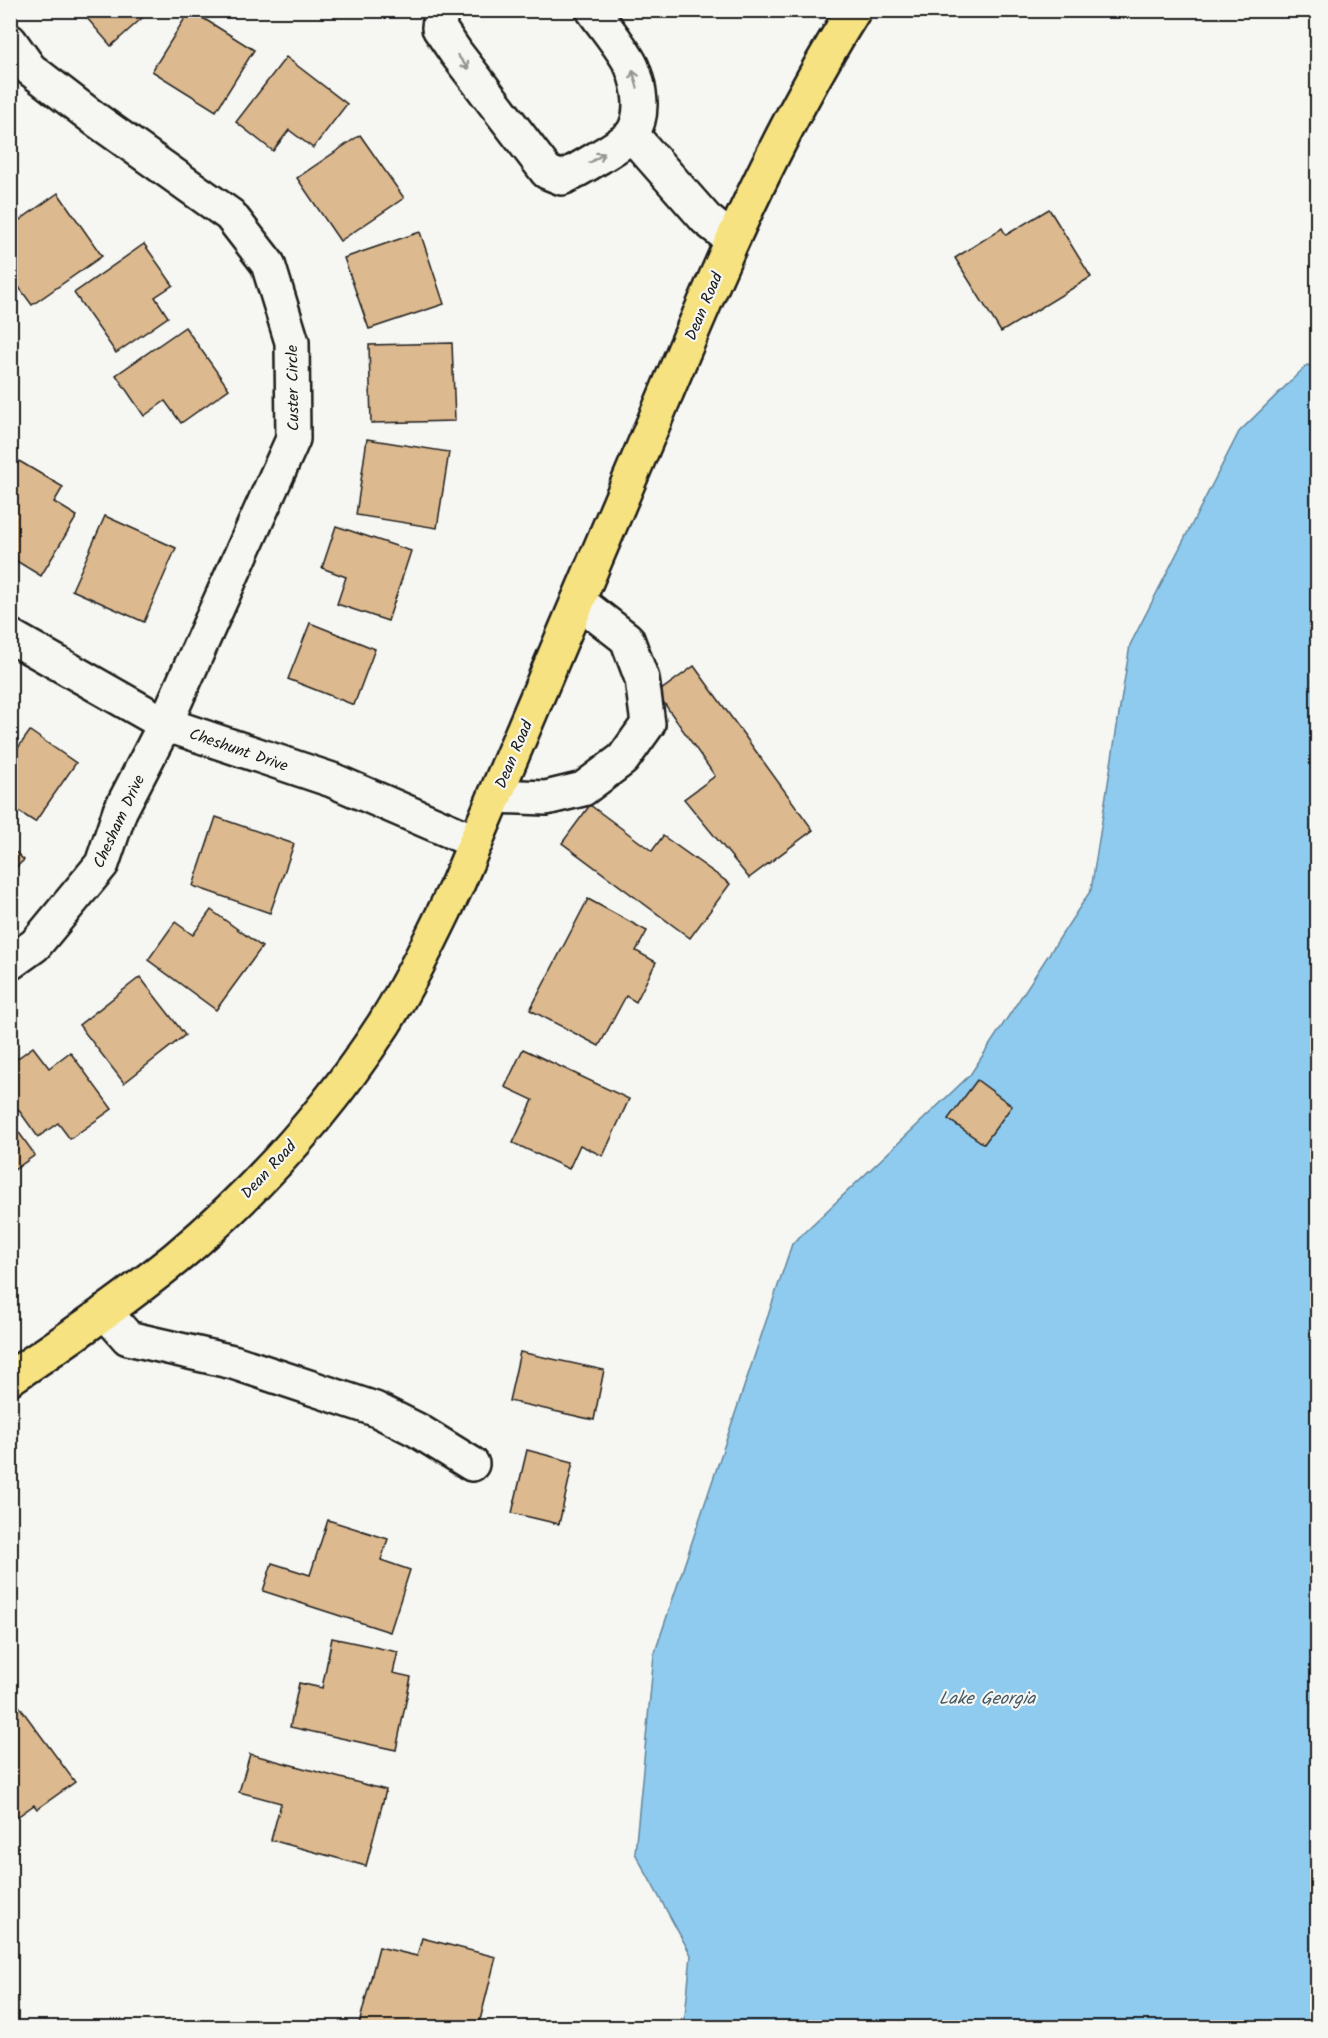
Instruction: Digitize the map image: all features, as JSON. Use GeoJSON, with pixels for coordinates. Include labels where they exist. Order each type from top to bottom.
{"type":"FeatureCollection","features":[{"type":"Feature","properties":{"kind":"main road","name":"Dean Road"},"geometry":{"type":"LineString","coordinates":[[10,1378],[105,1312],[177,1257],[240,1200],[283,1156],[345,1080],[385,1023],[442,917],[476,842],[732,240],[786,128],[854,10]]}},
{"type":"Feature","properties":{"kind":"street"},"geometry":{"type":"LineString","coordinates":[[441,10],[439,28],[456,53],[547,172],[562,178],[632,135],[640,114],[639,92],[631,66],[593,10]]}},
{"type":"Feature","properties":{"kind":"street","name":"Custer Circle"},"geometry":{"type":"LineString","coordinates":[[10,41],[30,69],[95,119],[230,215],[268,264],[292,342],[293,439],[165,724]]}},
{"type":"Feature","properties":{"kind":"street"},"geometry":{"type":"LineString","coordinates":[[632,135],[706,219],[732,240]]}},
{"type":"Feature","properties":{"kind":"street"},"geometry":{"type":"LineString","coordinates":[[495,796],[546,798],[583,789],[623,759],[648,724],[642,680],[627,639],[578,601]]}},
{"type":"Feature","properties":{"kind":"street","name":"Cheshunt Drive"},"geometry":{"type":"LineString","coordinates":[[10,636],[165,724],[332,780],[476,842]]}},
{"type":"Feature","properties":{"kind":"street","name":"Chesham Drive"},"geometry":{"type":"LineString","coordinates":[[10,963],[35,945],[102,864],[120,811],[165,724]]}},
{"type":"Feature","properties":{"kind":"street"},"geometry":{"type":"LineString","coordinates":[[105,1312],[128,1338],[233,1362],[375,1409],[417,1430],[472,1464]]}},
{"type":"Feature","properties":{"kind":"water","name":"Lake Georgia"},"geometry":{"type":"Polygon","coordinates":[[[1307,365],[1317,368],[1317,2027],[684,2027],[691,1955],[635,1853],[654,1655],[792,1244],[970,1075],[1091,890],[1130,645],[1239,432],[1307,365]]]}},
{"type":"Feature","properties":{"kind":"building"},"geometry":{"type":"Polygon","coordinates":[[[80,10],[151,10],[111,46],[80,10]]]}},
{"type":"Feature","properties":{"kind":"building"},"geometry":{"type":"Polygon","coordinates":[[[190,10],[254,50],[216,111],[152,71],[190,10]]]}},
{"type":"Feature","properties":{"kind":"building"},"geometry":{"type":"Polygon","coordinates":[[[286,57],[347,104],[313,148],[289,130],[273,151],[236,122],[286,57]]]}},
{"type":"Feature","properties":{"kind":"building"},"geometry":{"type":"Polygon","coordinates":[[[360,135],[404,198],[340,241],[297,178],[360,135]]]}},
{"type":"Feature","properties":{"kind":"building"},"geometry":{"type":"Polygon","coordinates":[[[58,193],[102,256],[32,305],[10,275],[10,227],[58,193]]]}},
{"type":"Feature","properties":{"kind":"building"},"geometry":{"type":"Polygon","coordinates":[[[1049,209],[1091,277],[1001,332],[955,258],[1002,228],[1006,235],[1049,209]]]}},
{"type":"Feature","properties":{"kind":"building"},"geometry":{"type":"Polygon","coordinates":[[[420,232],[444,304],[369,329],[344,258],[420,232]]]}},
{"type":"Feature","properties":{"kind":"building"},"geometry":{"type":"Polygon","coordinates":[[[144,244],[173,285],[155,297],[168,317],[116,353],[74,293],[144,244]]]}},
{"type":"Feature","properties":{"kind":"building"},"geometry":{"type":"Polygon","coordinates":[[[185,327],[229,389],[181,423],[165,401],[144,416],[116,375],[185,327]]]}},
{"type":"Feature","properties":{"kind":"building"},"geometry":{"type":"Polygon","coordinates":[[[452,343],[455,421],[371,423],[369,345],[452,343]]]}},
{"type":"Feature","properties":{"kind":"building"},"geometry":{"type":"Polygon","coordinates":[[[367,439],[449,452],[437,528],[356,515],[367,439]]]}},
{"type":"Feature","properties":{"kind":"building"},"geometry":{"type":"Polygon","coordinates":[[[19,461],[63,487],[54,502],[77,516],[41,576],[10,557],[10,474],[19,461]]]}},
{"type":"Feature","properties":{"kind":"building"},"geometry":{"type":"Polygon","coordinates":[[[105,516],[176,548],[144,622],[72,590],[105,516]]]}},
{"type":"Feature","properties":{"kind":"building"},"geometry":{"type":"Polygon","coordinates":[[[336,526],[411,551],[388,621],[337,604],[346,577],[322,568],[336,526]]]}},
{"type":"Feature","properties":{"kind":"building"},"geometry":{"type":"Polygon","coordinates":[[[310,623],[375,649],[354,705],[288,679],[310,623]]]}},
{"type":"Feature","properties":{"kind":"building"},"geometry":{"type":"Polygon","coordinates":[[[694,666],[813,830],[749,878],[684,799],[715,776],[657,693],[694,666]]]}},
{"type":"Feature","properties":{"kind":"building"},"geometry":{"type":"Polygon","coordinates":[[[30,731],[76,763],[35,822],[10,806],[10,759],[30,731]]]}},
{"type":"Feature","properties":{"kind":"building"},"geometry":{"type":"Polygon","coordinates":[[[590,805],[652,851],[663,836],[730,884],[690,938],[562,843],[590,805]]]}},
{"type":"Feature","properties":{"kind":"building"},"geometry":{"type":"Polygon","coordinates":[[[216,817],[294,844],[270,913],[193,886],[216,817]]]}},
{"type":"Feature","properties":{"kind":"building"},"geometry":{"type":"Polygon","coordinates":[[[10,847],[24,860],[10,873],[10,847]]]}},
{"type":"Feature","properties":{"kind":"building"},"geometry":{"type":"Polygon","coordinates":[[[588,899],[647,931],[636,951],[656,962],[636,1002],[626,996],[599,1046],[530,1010],[588,899]]]}},
{"type":"Feature","properties":{"kind":"building"},"geometry":{"type":"Polygon","coordinates":[[[211,910],[262,947],[216,1010],[148,960],[175,922],[193,935],[211,910]]]}},
{"type":"Feature","properties":{"kind":"building"},"geometry":{"type":"Polygon","coordinates":[[[140,977],[185,1035],[124,1083],[79,1025],[140,977]]]}},
{"type":"Feature","properties":{"kind":"building"},"geometry":{"type":"Polygon","coordinates":[[[33,1047],[49,1068],[70,1052],[112,1109],[70,1139],[58,1123],[38,1137],[10,1098],[10,1064],[33,1047]]]}},
{"type":"Feature","properties":{"kind":"building"},"geometry":{"type":"Polygon","coordinates":[[[523,1049],[629,1099],[603,1156],[580,1145],[569,1169],[513,1143],[533,1100],[505,1087],[523,1049]]]}},
{"type":"Feature","properties":{"kind":"building"},"geometry":{"type":"Polygon","coordinates":[[[977,1080],[1012,1106],[984,1144],[948,1119],[977,1080]]]}},
{"type":"Feature","properties":{"kind":"building"},"geometry":{"type":"Polygon","coordinates":[[[10,1120],[35,1155],[10,1173],[10,1120]]]}},
{"type":"Feature","properties":{"kind":"building"},"geometry":{"type":"Polygon","coordinates":[[[520,1352],[604,1370],[594,1420],[509,1401],[520,1352]]]}},
{"type":"Feature","properties":{"kind":"building"},"geometry":{"type":"Polygon","coordinates":[[[527,1450],[573,1462],[559,1524],[512,1513],[527,1450]]]}},
{"type":"Feature","properties":{"kind":"building"},"geometry":{"type":"Polygon","coordinates":[[[328,1520],[388,1539],[381,1560],[410,1570],[390,1632],[263,1591],[272,1563],[310,1575],[328,1520]]]}},
{"type":"Feature","properties":{"kind":"building"},"geometry":{"type":"Polygon","coordinates":[[[332,1638],[398,1652],[393,1673],[411,1677],[396,1750],[290,1727],[299,1683],[322,1688],[332,1638]]]}},
{"type":"Feature","properties":{"kind":"building"},"geometry":{"type":"Polygon","coordinates":[[[16,1702],[75,1782],[37,1809],[34,1805],[10,1822],[10,1706],[16,1702]]]}},
{"type":"Feature","properties":{"kind":"building"},"geometry":{"type":"Polygon","coordinates":[[[250,1754],[386,1790],[366,1866],[271,1840],[281,1803],[239,1792],[250,1754]]]}},
{"type":"Feature","properties":{"kind":"building"},"geometry":{"type":"Polygon","coordinates":[[[422,1938],[496,1957],[478,2028],[358,2028],[379,1947],[417,1956],[422,1938]]]}}]}
